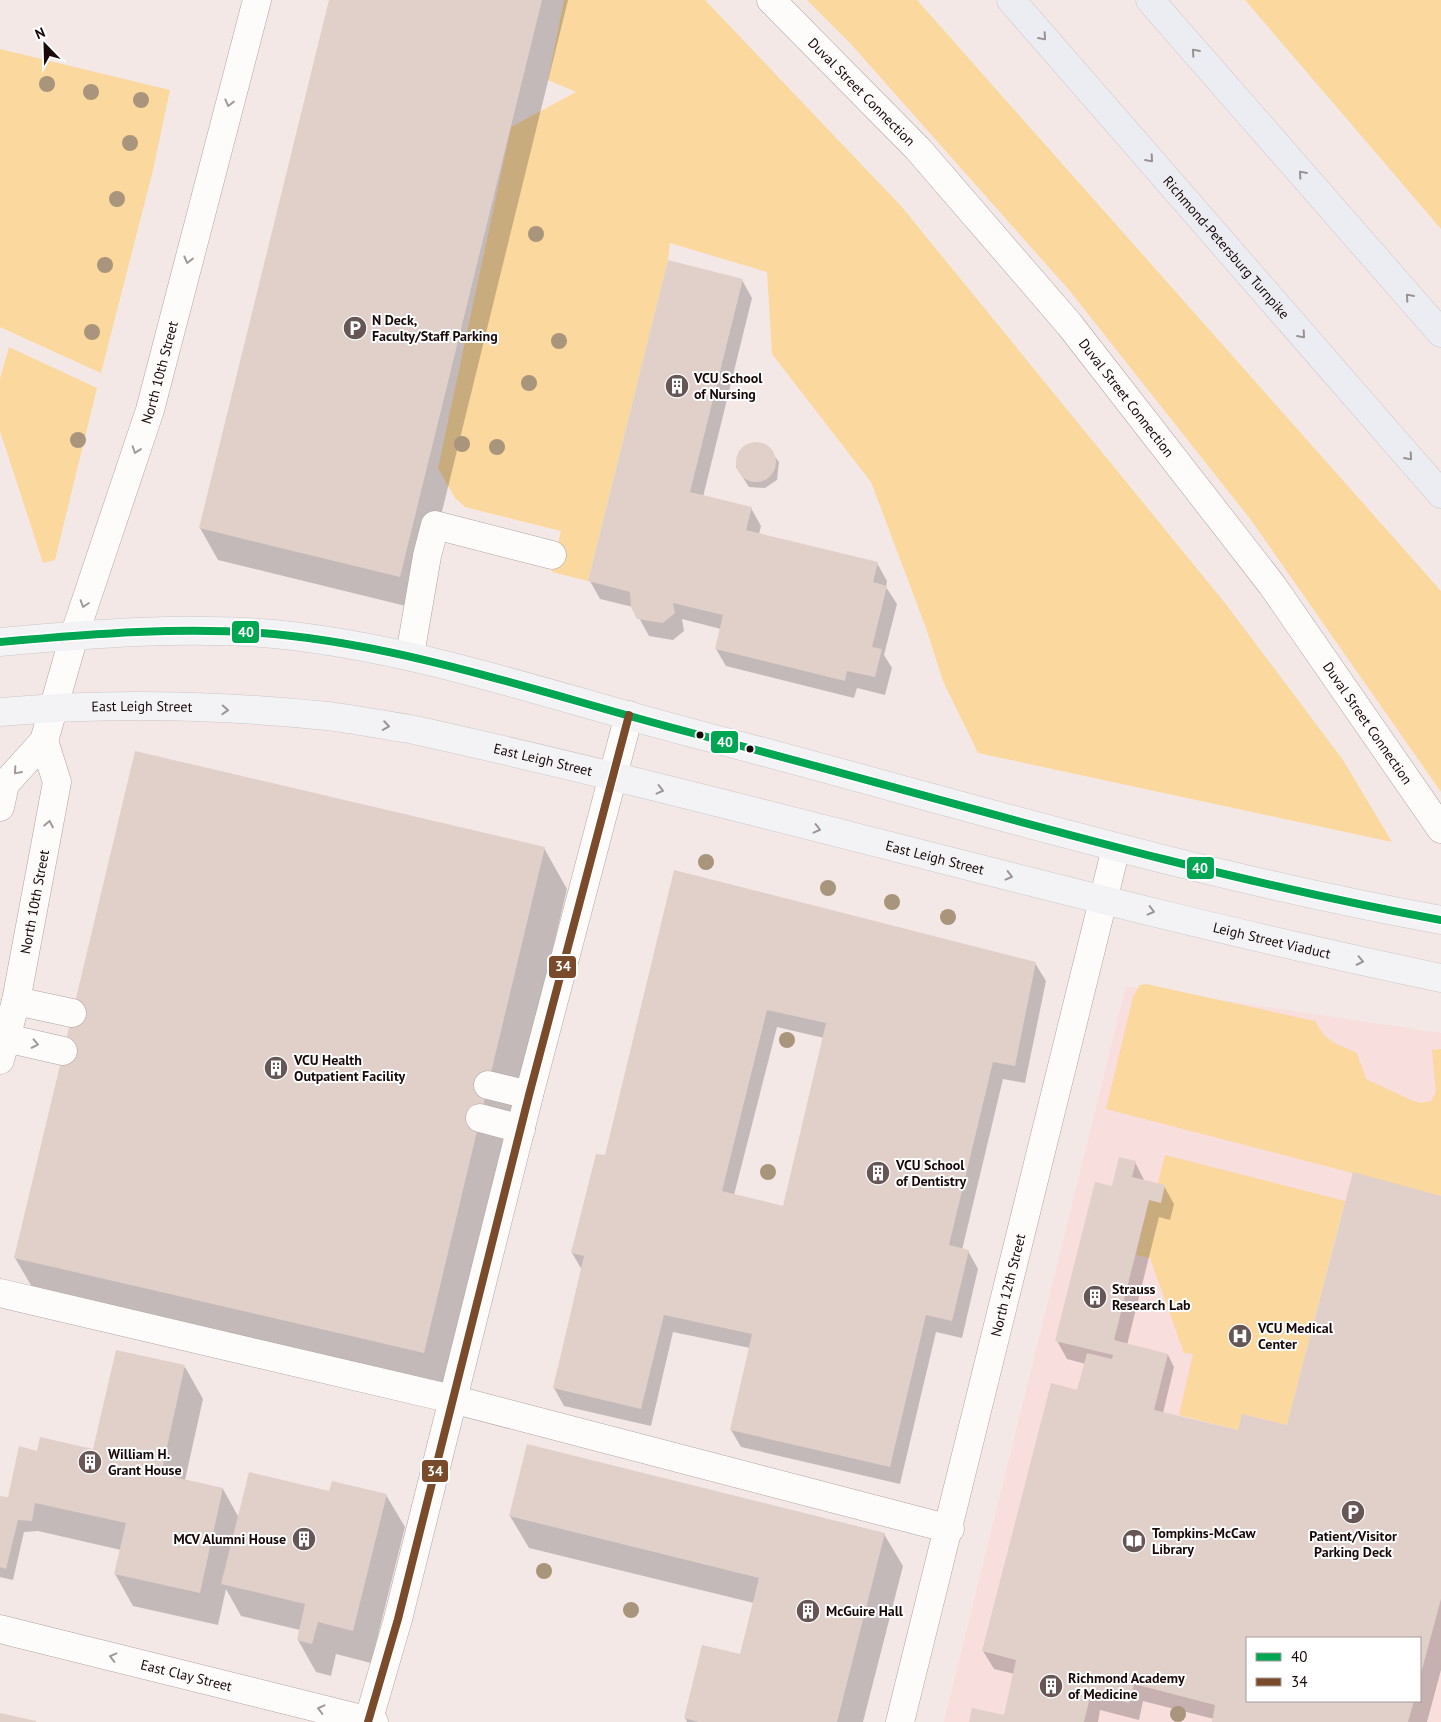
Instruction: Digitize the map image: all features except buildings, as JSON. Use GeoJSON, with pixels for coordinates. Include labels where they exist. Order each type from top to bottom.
{"type":"FeatureCollection","features":[{"type":"Feature","properties":{"kind":"highway","name":"Richmond-Petersburg Turnpike"},"geometry":{"type":"LineString","coordinates":[[1011,0],[1441,494]]}},
{"type":"Feature","properties":{"kind":"highway"},"geometry":{"type":"LineString","coordinates":[[1150,0],[1441,334]]}},
{"type":"Feature","properties":{"kind":"main road"},"geometry":{"type":"LineString","coordinates":[[0,642],[141,632],[229,632],[320,640],[410,656],[484,673],[629,715],[1116,848],[1338,901],[1441,920]]}},
{"type":"Feature","properties":{"kind":"main road","name":"East Leigh Street"},"geometry":{"type":"LineString","coordinates":[[0,712],[54,708],[188,708],[328,716],[428,733],[1103,900]]}},
{"type":"Feature","properties":{"kind":"main road","name":"Leigh Street Viaduct"},"geometry":{"type":"LineString","coordinates":[[1103,900],[1346,958],[1441,978]]}},
{"type":"Feature","properties":{"kind":"street","name":"North 10th Street"},"geometry":{"type":"LineString","coordinates":[[0,807],[6,784],[44,742],[74,636],[150,410],[257,0]]}},
{"type":"Feature","properties":{"kind":"street","name":"Duval Street Connection"},"geometry":{"type":"LineString","coordinates":[[771,0],[918,149],[1069,324],[1272,585],[1441,829]]}},
{"type":"Feature","properties":{"kind":"street"},"geometry":{"type":"LineString","coordinates":[[410,656],[427,556],[435,525],[552,555]]}},
{"type":"Feature","properties":{"kind":"street"},"geometry":{"type":"LineString","coordinates":[[370,1722],[405,1592],[529,1095],[629,715]]}},
{"type":"Feature","properties":{"kind":"street","name":"North 10th Street"},"geometry":{"type":"LineString","coordinates":[[2,1044],[16,1001],[57,782],[44,742]]}},
{"type":"Feature","properties":{"kind":"street","name":"North 12th Street"},"geometry":{"type":"LineString","coordinates":[[900,1722],[950,1529],[1116,848]]}},
{"type":"Feature","properties":{"kind":"street"},"geometry":{"type":"LineString","coordinates":[[16,1001],[72,1013]]}},
{"type":"Feature","properties":{"kind":"street"},"geometry":{"type":"LineString","coordinates":[[2,1044],[63,1050]]}},
{"type":"Feature","properties":{"kind":"street"},"geometry":{"type":"LineString","coordinates":[[488,1085],[529,1095]]}},
{"type":"Feature","properties":{"kind":"street"},"geometry":{"type":"LineString","coordinates":[[480,1118],[521,1129]]}},
{"type":"Feature","properties":{"kind":"street"},"geometry":{"type":"LineString","coordinates":[[0,1293],[452,1399],[950,1529]]}},
{"type":"Feature","properties":{"kind":"street","name":"East Clay Street"},"geometry":{"type":"LineString","coordinates":[[0,1629],[370,1722]]}},
{"type":"Feature","properties":{"kind":"shaded area"},"geometry":{"type":"Polygon","coordinates":[[[564,0],[705,0],[901,206],[1225,603],[1343,760],[1392,842],[978,753],[943,681],[926,628],[871,482],[772,354],[767,272],[670,243],[668,260],[588,581],[552,572],[561,531],[465,507],[455,498],[438,468],[511,127],[576,92],[548,80],[564,0]]]}},
{"type":"Feature","properties":{"kind":"shaded area"},"geometry":{"type":"Polygon","coordinates":[[[807,0],[917,0],[1441,591],[1441,792],[1251,520],[1069,290],[850,43],[807,0]]]}},
{"type":"Feature","properties":{"kind":"shaded area"},"geometry":{"type":"Polygon","coordinates":[[[1245,0],[1441,0],[1441,229],[1245,0]]]}},
{"type":"Feature","properties":{"kind":"shaded area"},"geometry":{"type":"Polygon","coordinates":[[[0,49],[170,90],[153,170],[101,373],[0,327],[0,49]]]}},
{"type":"Feature","properties":{"kind":"shaded area"},"geometry":{"type":"Polygon","coordinates":[[[9,347],[97,388],[55,560],[43,563],[0,431],[0,379],[9,347]]]}},
{"type":"Feature","properties":{"kind":"shaded area"},"geometry":{"type":"Polygon","coordinates":[[[1146,984],[1315,1021],[1323,1034],[1328,1038],[1357,1053],[1366,1079],[1421,1103],[1431,1101],[1436,1092],[1432,1050],[1441,1049],[1441,1196],[1106,1109],[1133,997],[1140,985],[1146,984]]]}},
{"type":"Feature","properties":{"kind":"shaded area","name":"VCU Medical Center"},"geometry":{"type":"Polygon","coordinates":[[[1126,986],[1441,1033],[1441,1722],[944,1722],[1126,986]]]}},
{"type":"Feature","properties":{"kind":"shaded area"},"geometry":{"type":"Polygon","coordinates":[[[1165,1155],[1345,1201],[1287,1425],[1243,1414],[1238,1430],[1179,1415],[1193,1354],[1184,1353],[1150,1258],[1136,1255],[1149,1200],[1158,1183],[1165,1155]]]}},
{"type":"Feature","properties":{"kind":"transit line","name":"40"},"geometry":{"type":"LineString","coordinates":[[0,642],[103,634],[206,631],[274,634],[381,650],[485,675],[640,719],[1158,858],[1252,881],[1441,920]]}},
{"type":"Feature","properties":{"kind":"transit line","name":"34"},"geometry":{"type":"LineString","coordinates":[[368,1722],[398,1619],[529,1095],[629,715]]}},
{"type":"Feature","properties":{"kind":"place","name":"N Deck, Faculty/Staff Parking"},"geometry":{"type":"Point","coordinates":[355,328]}},
{"type":"Feature","properties":{"kind":"place","name":"VCU School of Nursing"},"geometry":{"type":"Point","coordinates":[677,386]}},
{"type":"Feature","properties":{"kind":"place","name":"VCU Health Outpatient Facility"},"geometry":{"type":"Point","coordinates":[276,1068]}},
{"type":"Feature","properties":{"kind":"place","name":"VCU School of Dentistry"},"geometry":{"type":"Point","coordinates":[878,1173]}},
{"type":"Feature","properties":{"kind":"place","name":"Strauss Research Lab"},"geometry":{"type":"Point","coordinates":[1095,1297]}},
{"type":"Feature","properties":{"kind":"place","name":"VCU Medical Center"},"geometry":{"type":"Point","coordinates":[1240,1336]}},
{"type":"Feature","properties":{"kind":"place","name":"William H. Grant House"},"geometry":{"type":"Point","coordinates":[90,1462]}},
{"type":"Feature","properties":{"kind":"place","name":"Patient/Visitor Parking Deck"},"geometry":{"type":"Point","coordinates":[1353,1512]}},
{"type":"Feature","properties":{"kind":"place","name":"MCV Alumni House"},"geometry":{"type":"Point","coordinates":[304,1539]}},
{"type":"Feature","properties":{"kind":"place","name":"Tompkins-McCaw Library"},"geometry":{"type":"Point","coordinates":[1134,1541]}},
{"type":"Feature","properties":{"kind":"place","name":"McGuire Hall"},"geometry":{"type":"Point","coordinates":[808,1611]}},
{"type":"Feature","properties":{"kind":"place","name":"Richmond Academy of Medicine"},"geometry":{"type":"Point","coordinates":[1051,1686]}}]}
